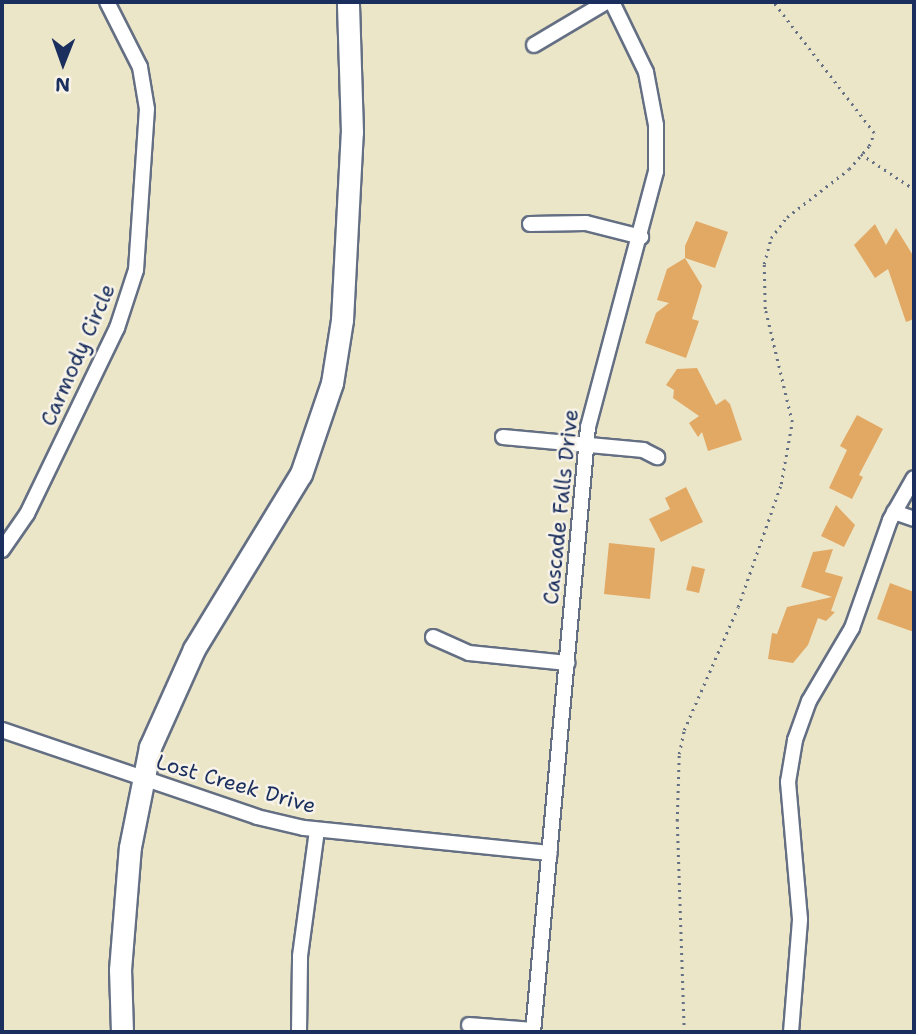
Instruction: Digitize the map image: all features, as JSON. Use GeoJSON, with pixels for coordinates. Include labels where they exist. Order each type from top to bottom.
{"type":"FeatureCollection","features":[{"type":"Feature","properties":{"kind":"street","name":"Carmody Circle"},"geometry":{"type":"LineString","coordinates":[[2,550],[27,514],[117,328],[136,270],[147,109],[140,67],[107,2]]}},
{"type":"Feature","properties":{"kind":"street"},"geometry":{"type":"LineString","coordinates":[[122,1032],[121,956],[141,778],[178,677],[286,503],[314,444],[330,393],[342,320],[352,132],[348,2]]}},
{"type":"Feature","properties":{"kind":"street"},"geometry":{"type":"LineString","coordinates":[[534,45],[606,2]]}},
{"type":"Feature","properties":{"kind":"street","name":"Cascade Falls Drive"},"geometry":{"type":"LineString","coordinates":[[533,1031],[587,444],[595,394],[641,237],[656,171],[656,125],[646,72],[612,2]]}},
{"type":"Feature","properties":{"kind":"street"},"geometry":{"type":"LineString","coordinates":[[530,224],[586,223],[641,237]]}},
{"type":"Feature","properties":{"kind":"street"},"geometry":{"type":"LineString","coordinates":[[503,437],[643,450],[657,457]]}},
{"type":"Feature","properties":{"kind":"street"},"geometry":{"type":"LineString","coordinates":[[791,1032],[800,919],[790,814],[790,761],[801,720],[852,628],[894,512],[914,478]]}},
{"type":"Feature","properties":{"kind":"street"},"geometry":{"type":"LineString","coordinates":[[894,512],[914,519]]}},
{"type":"Feature","properties":{"kind":"street"},"geometry":{"type":"LineString","coordinates":[[433,637],[469,653],[567,663]]}},
{"type":"Feature","properties":{"kind":"street","name":"Lost Creek Drive"},"geometry":{"type":"LineString","coordinates":[[2,730],[257,817],[317,831],[550,853]]}},
{"type":"Feature","properties":{"kind":"street"},"geometry":{"type":"LineString","coordinates":[[299,1032],[300,956],[317,831]]}},
{"type":"Feature","properties":{"kind":"street"},"geometry":{"type":"LineString","coordinates":[[469,1024],[533,1031]]}},
{"type":"Feature","properties":{"kind":"path"},"geometry":{"type":"LineString","coordinates":[[684,1032],[677,821],[679,754],[684,730],[738,607],[781,484],[792,422],[765,309],[764,264],[771,238],[787,217],[849,169],[874,133],[773,2]]}},
{"type":"Feature","properties":{"kind":"path"},"geometry":{"type":"LineString","coordinates":[[861,154],[914,189]]}},
{"type":"Feature","properties":{"kind":"building"},"geometry":{"type":"Polygon","coordinates":[[[696,221],[728,232],[715,268],[685,258],[685,246],[696,221]]]}},
{"type":"Feature","properties":{"kind":"building"},"geometry":{"type":"Polygon","coordinates":[[[875,224],[886,245],[896,228],[914,257],[914,319],[906,322],[888,269],[875,278],[854,245],[875,224]]]}},
{"type":"Feature","properties":{"kind":"building"},"geometry":{"type":"Polygon","coordinates":[[[685,258],[702,286],[692,319],[699,321],[686,358],[645,343],[656,313],[669,303],[657,300],[667,269],[685,258]]]}},
{"type":"Feature","properties":{"kind":"building"},"geometry":{"type":"Polygon","coordinates":[[[697,368],[716,405],[725,399],[730,404],[742,440],[708,451],[702,432],[698,437],[689,423],[699,416],[673,398],[674,390],[666,385],[677,369],[697,368]]]}},
{"type":"Feature","properties":{"kind":"building"},"geometry":{"type":"Polygon","coordinates":[[[857,415],[883,429],[859,475],[863,477],[852,499],[829,488],[847,450],[840,446],[857,415]]]}},
{"type":"Feature","properties":{"kind":"building"},"geometry":{"type":"Polygon","coordinates":[[[686,487],[703,522],[661,542],[649,519],[670,509],[665,498],[686,487]]]}},
{"type":"Feature","properties":{"kind":"building"},"geometry":{"type":"Polygon","coordinates":[[[836,505],[855,525],[844,547],[821,536],[836,505]]]}},
{"type":"Feature","properties":{"kind":"building"},"geometry":{"type":"Polygon","coordinates":[[[609,543],[655,548],[650,599],[604,594],[609,543]]]}},
{"type":"Feature","properties":{"kind":"building"},"geometry":{"type":"Polygon","coordinates":[[[833,549],[825,572],[843,577],[831,611],[835,612],[826,621],[818,618],[808,645],[793,663],[768,659],[772,633],[777,634],[787,607],[832,597],[801,587],[813,552],[833,549]]]}},
{"type":"Feature","properties":{"kind":"building"},"geometry":{"type":"Polygon","coordinates":[[[692,566],[705,569],[699,593],[686,590],[692,566]]]}},
{"type":"Feature","properties":{"kind":"building"},"geometry":{"type":"Polygon","coordinates":[[[890,583],[914,592],[914,632],[877,619],[890,583]]]}}]}
